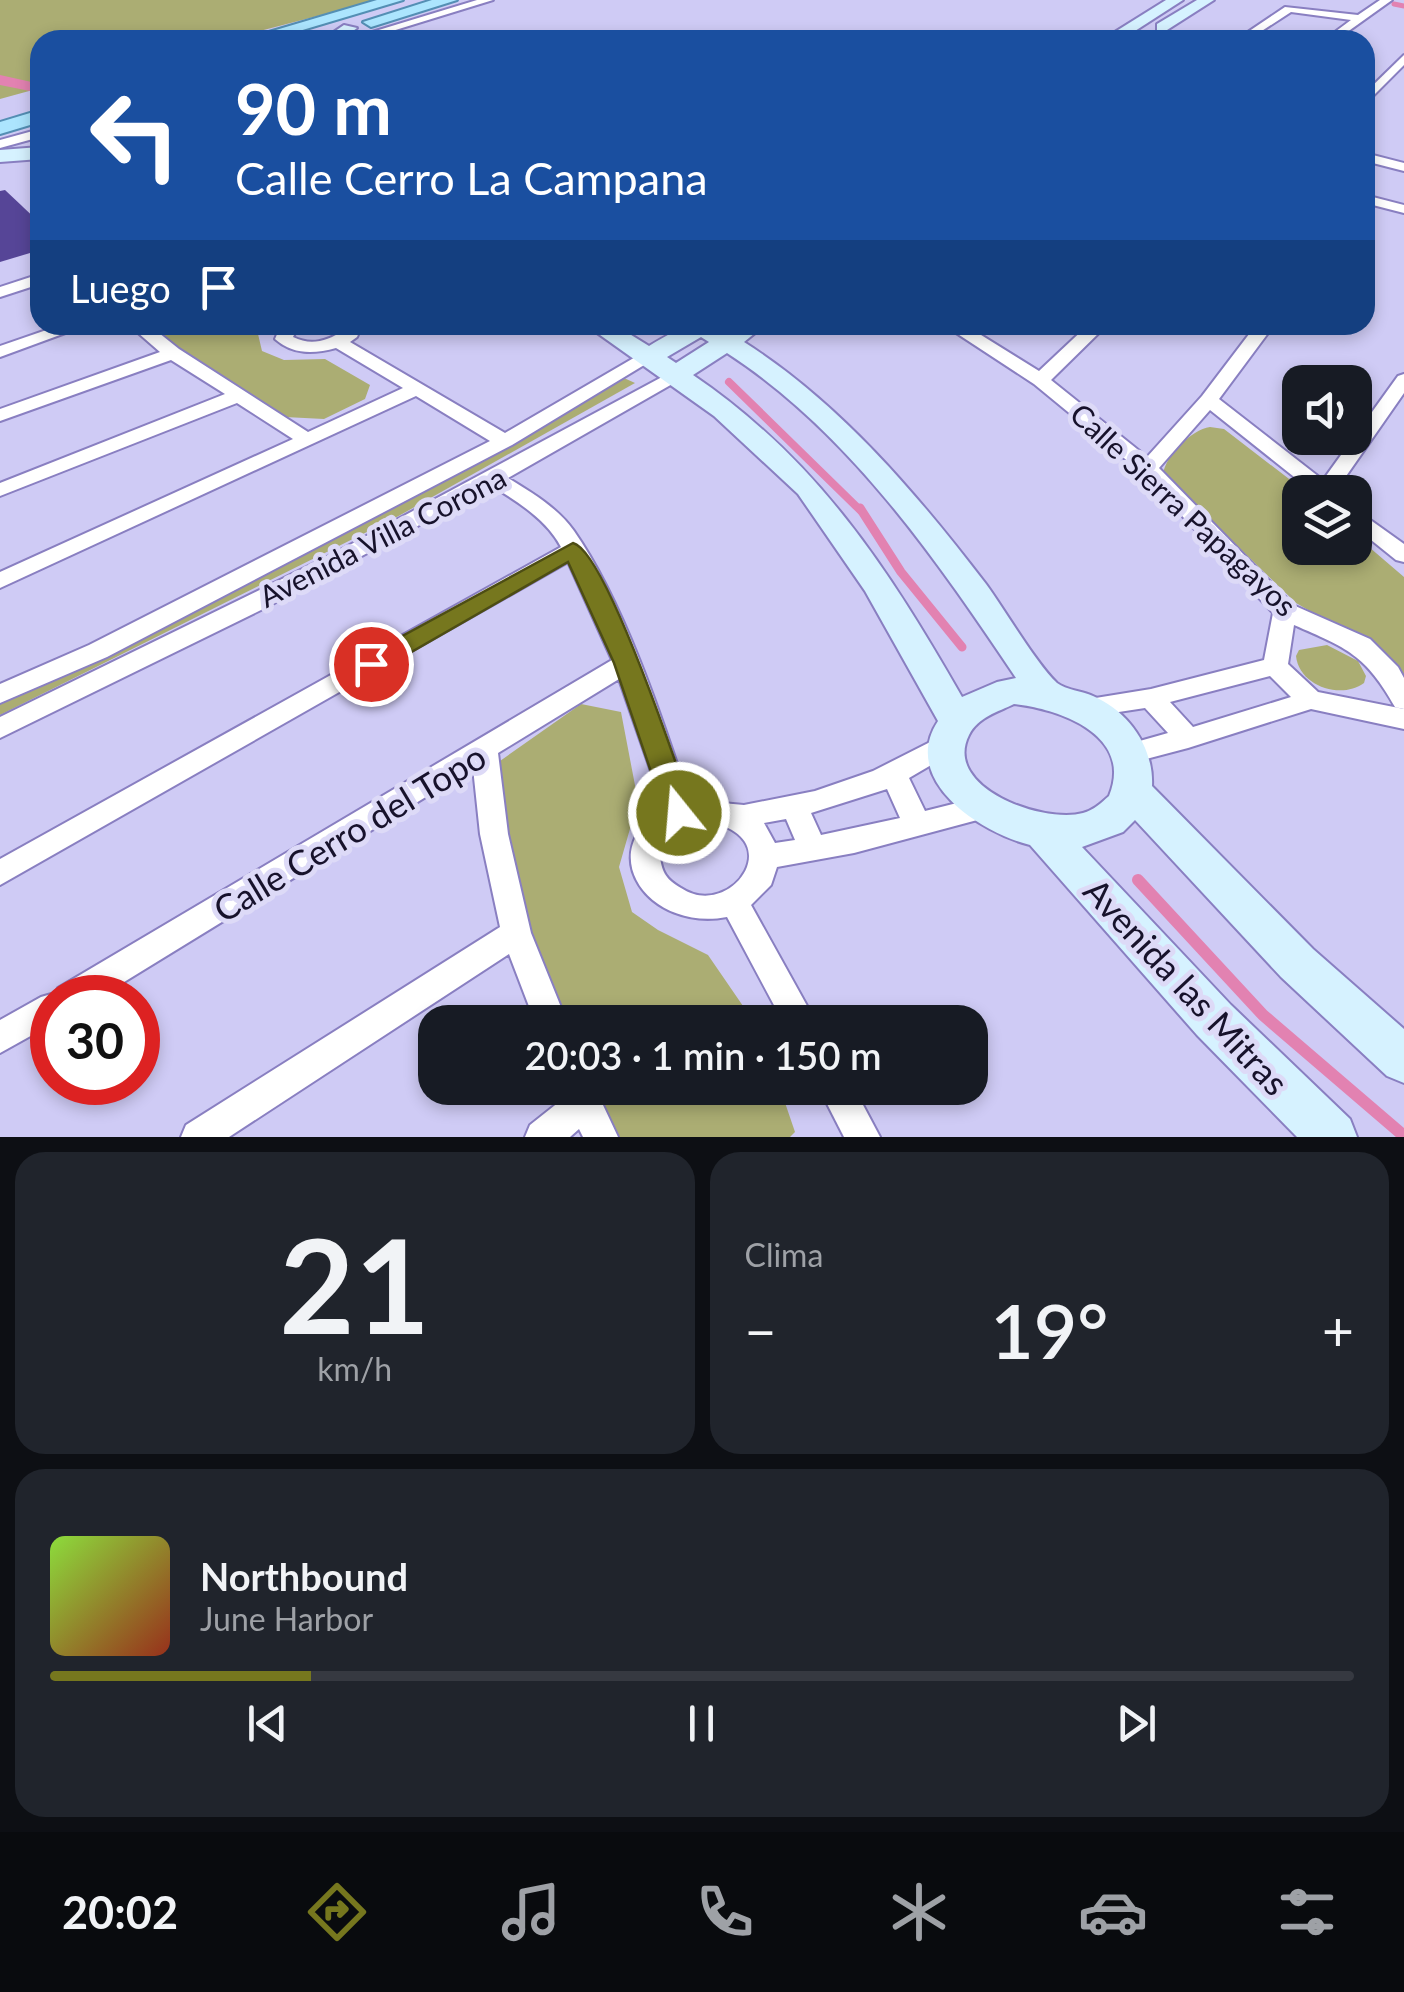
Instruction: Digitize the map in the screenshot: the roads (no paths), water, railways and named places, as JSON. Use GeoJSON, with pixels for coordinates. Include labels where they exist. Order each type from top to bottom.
{"type":"FeatureCollection","features":[{"type":"Feature","properties":{"kind":"main road"},"geometry":{"type":"LineString","coordinates":[[295,30],[398,7],[451,2]]}},
{"type":"Feature","properties":{"kind":"main road"},"geometry":{"type":"LineString","coordinates":[[357,30],[398,7]]}},
{"type":"Feature","properties":{"kind":"main road"},"geometry":{"type":"LineString","coordinates":[[0,109],[30,101]]}},
{"type":"Feature","properties":{"kind":"main road"},"geometry":{"type":"LineString","coordinates":[[0,128],[30,119]]}},
{"type":"Feature","properties":{"kind":"street"},"geometry":{"type":"LineString","coordinates":[[363,30],[451,2],[488,0]]}},
{"type":"Feature","properties":{"kind":"street"},"geometry":{"type":"LineString","coordinates":[[1126,30],[1176,0]]}},
{"type":"Feature","properties":{"kind":"street"},"geometry":{"type":"LineString","coordinates":[[1158,30],[1207,0]]}},
{"type":"Feature","properties":{"kind":"street"},"geometry":{"type":"LineString","coordinates":[[1362,3],[1404,2]]}},
{"type":"Feature","properties":{"kind":"street"},"geometry":{"type":"LineString","coordinates":[[1342,30],[1388,4]]}},
{"type":"Feature","properties":{"kind":"street"},"geometry":{"type":"LineString","coordinates":[[1257,30],[1289,9],[1358,18]]}},
{"type":"Feature","properties":{"kind":"street"},"geometry":{"type":"LineString","coordinates":[[1375,89],[1404,58]]}},
{"type":"Feature","properties":{"kind":"street"},"geometry":{"type":"LineString","coordinates":[[0,144],[30,136]]}},
{"type":"Feature","properties":{"kind":"street"},"geometry":{"type":"LineString","coordinates":[[0,156],[30,154]]}},
{"type":"Feature","properties":{"kind":"street"},"geometry":{"type":"LineString","coordinates":[[1375,160],[1404,167]]}},
{"type":"Feature","properties":{"kind":"street"},"geometry":{"type":"LineString","coordinates":[[1375,202],[1404,209]]}},
{"type":"Feature","properties":{"kind":"street"},"geometry":{"type":"LineString","coordinates":[[0,292],[30,283]]}},
{"type":"Feature","properties":{"kind":"street"},"geometry":{"type":"LineString","coordinates":[[0,352],[49,335]]}},
{"type":"Feature","properties":{"kind":"street"},"geometry":{"type":"LineString","coordinates":[[150,335],[308,440]]}},
{"type":"Feature","properties":{"kind":"street"},"geometry":{"type":"LineString","coordinates":[[286,335],[284,339],[296,346],[317,348],[348,335]]}},
{"type":"Feature","properties":{"kind":"street"},"geometry":{"type":"LineString","coordinates":[[615,335],[676,375],[788,468],[830,514],[884,591],[950,731],[948,766],[960,788],[981,808],[1021,828],[1074,833],[1101,826],[1122,812],[1132,773],[1188,738],[1310,700],[1404,719]]}},
{"type":"Feature","properties":{"kind":"street","name":"Avenida Villa Corona"},"geometry":{"type":"LineString","coordinates":[[0,694],[98,651],[504,441],[650,356],[701,335]]}},
{"type":"Feature","properties":{"kind":"street","name":"Avenida Villa Corona"},"geometry":{"type":"LineString","coordinates":[[0,728],[141,661],[495,478],[676,375],[712,335]]}},
{"type":"Feature","properties":{"kind":"street"},"geometry":{"type":"LineString","coordinates":[[726,335],[798,397],[901,500],[962,572],[1046,694]]}},
{"type":"Feature","properties":{"kind":"street","name":"Calle Sierra Papagayos"},"geometry":{"type":"LineString","coordinates":[[969,335],[1040,380],[1148,468],[1285,611],[1361,646],[1389,672],[1404,700]]}},
{"type":"Feature","properties":{"kind":"street"},"geometry":{"type":"LineString","coordinates":[[1040,380],[1087,335]]}},
{"type":"Feature","properties":{"kind":"street"},"geometry":{"type":"LineString","coordinates":[[1148,468],[1210,400],[1257,335]]}},
{"type":"Feature","properties":{"kind":"street"},"geometry":{"type":"LineString","coordinates":[[338,342],[504,441]]}},
{"type":"Feature","properties":{"kind":"street"},"geometry":{"type":"LineString","coordinates":[[0,415],[173,353]]}},
{"type":"Feature","properties":{"kind":"street"},"geometry":{"type":"LineString","coordinates":[[1337,475],[1404,380]]}},
{"type":"Feature","properties":{"kind":"street"},"geometry":{"type":"LineString","coordinates":[[0,580],[415,390]]}},
{"type":"Feature","properties":{"kind":"street"},"geometry":{"type":"LineString","coordinates":[[0,490],[240,395]]}},
{"type":"Feature","properties":{"kind":"street"},"geometry":{"type":"LineString","coordinates":[[1210,400],[1304,475]]}},
{"type":"Feature","properties":{"kind":"street"},"geometry":{"type":"LineString","coordinates":[[495,478],[550,517],[573,550],[604,609],[626,663],[679,813]]}},
{"type":"Feature","properties":{"kind":"street"},"geometry":{"type":"LineString","coordinates":[[1372,530],[1404,555]]}},
{"type":"Feature","properties":{"kind":"street"},"geometry":{"type":"LineString","coordinates":[[0,873],[573,550]]}},
{"type":"Feature","properties":{"kind":"street"},"geometry":{"type":"LineString","coordinates":[[1275,666],[1285,611]]}},
{"type":"Feature","properties":{"kind":"street","name":"Calle Cerro del Topo"},"geometry":{"type":"LineString","coordinates":[[108,975],[485,752],[626,663]]}},
{"type":"Feature","properties":{"kind":"street"},"geometry":{"type":"LineString","coordinates":[[1086,708],[1151,698],[1275,666]]}},
{"type":"Feature","properties":{"kind":"street"},"geometry":{"type":"LineString","coordinates":[[1275,666],[1310,700]]}},
{"type":"Feature","properties":{"kind":"street"},"geometry":{"type":"LineString","coordinates":[[738,816],[758,834],[766,857],[754,888],[734,902],[717,907],[682,904],[655,886],[645,858],[647,844],[665,821],[679,813],[709,808],[738,816],[794,807],[894,775],[950,731],[978,700],[1010,692],[1046,694],[1086,708],[1113,728],[1132,773],[1296,962],[1404,1060]]}},
{"type":"Feature","properties":{"kind":"street"},"geometry":{"type":"LineString","coordinates":[[1151,698],[1188,738]]}},
{"type":"Feature","properties":{"kind":"street"},"geometry":{"type":"LineString","coordinates":[[485,752],[494,834],[516,933],[545,1005]]}},
{"type":"Feature","properties":{"kind":"street"},"geometry":{"type":"LineString","coordinates":[[894,775],[916,822]]}},
{"type":"Feature","properties":{"kind":"street"},"geometry":{"type":"LineString","coordinates":[[794,807],[814,850]]}},
{"type":"Feature","properties":{"kind":"street"},"geometry":{"type":"LineString","coordinates":[[766,857],[814,850],[981,808]]}},
{"type":"Feature","properties":{"kind":"street","name":"Avenida las Mitras"},"geometry":{"type":"LineString","coordinates":[[1044,832],[1214,1020],[1332,1137]]}},
{"type":"Feature","properties":{"kind":"street"},"geometry":{"type":"LineString","coordinates":[[734,902],[791,1005]]}},
{"type":"Feature","properties":{"kind":"street"},"geometry":{"type":"LineString","coordinates":[[198,1137],[516,933]]}},
{"type":"Feature","properties":{"kind":"street"},"geometry":{"type":"LineString","coordinates":[[0,1038],[30,1020]]}},
{"type":"Feature","properties":{"kind":"street"},"geometry":{"type":"LineString","coordinates":[[542,1137],[572,1105]]}},
{"type":"Feature","properties":{"kind":"street"},"geometry":{"type":"LineString","coordinates":[[585,1105],[601,1137]]}},
{"type":"Feature","properties":{"kind":"street"},"geometry":{"type":"LineString","coordinates":[[845,1105],[863,1137]]}},
{"type":"Feature","properties":{"kind":"waterway"},"geometry":{"type":"LineString","coordinates":[[1394,4],[1404,6]]}},
{"type":"Feature","properties":{"kind":"waterway"},"geometry":{"type":"LineString","coordinates":[[0,80],[30,86]]}},
{"type":"Feature","properties":{"kind":"waterway"},"geometry":{"type":"LineString","coordinates":[[729,382],[861,511]]}},
{"type":"Feature","properties":{"kind":"waterway"},"geometry":{"type":"LineString","coordinates":[[860,508],[901,572],[962,647]]}},
{"type":"Feature","properties":{"kind":"waterway"},"geometry":{"type":"LineString","coordinates":[[1138,880],[1263,1015],[1404,1136]]}}]}
